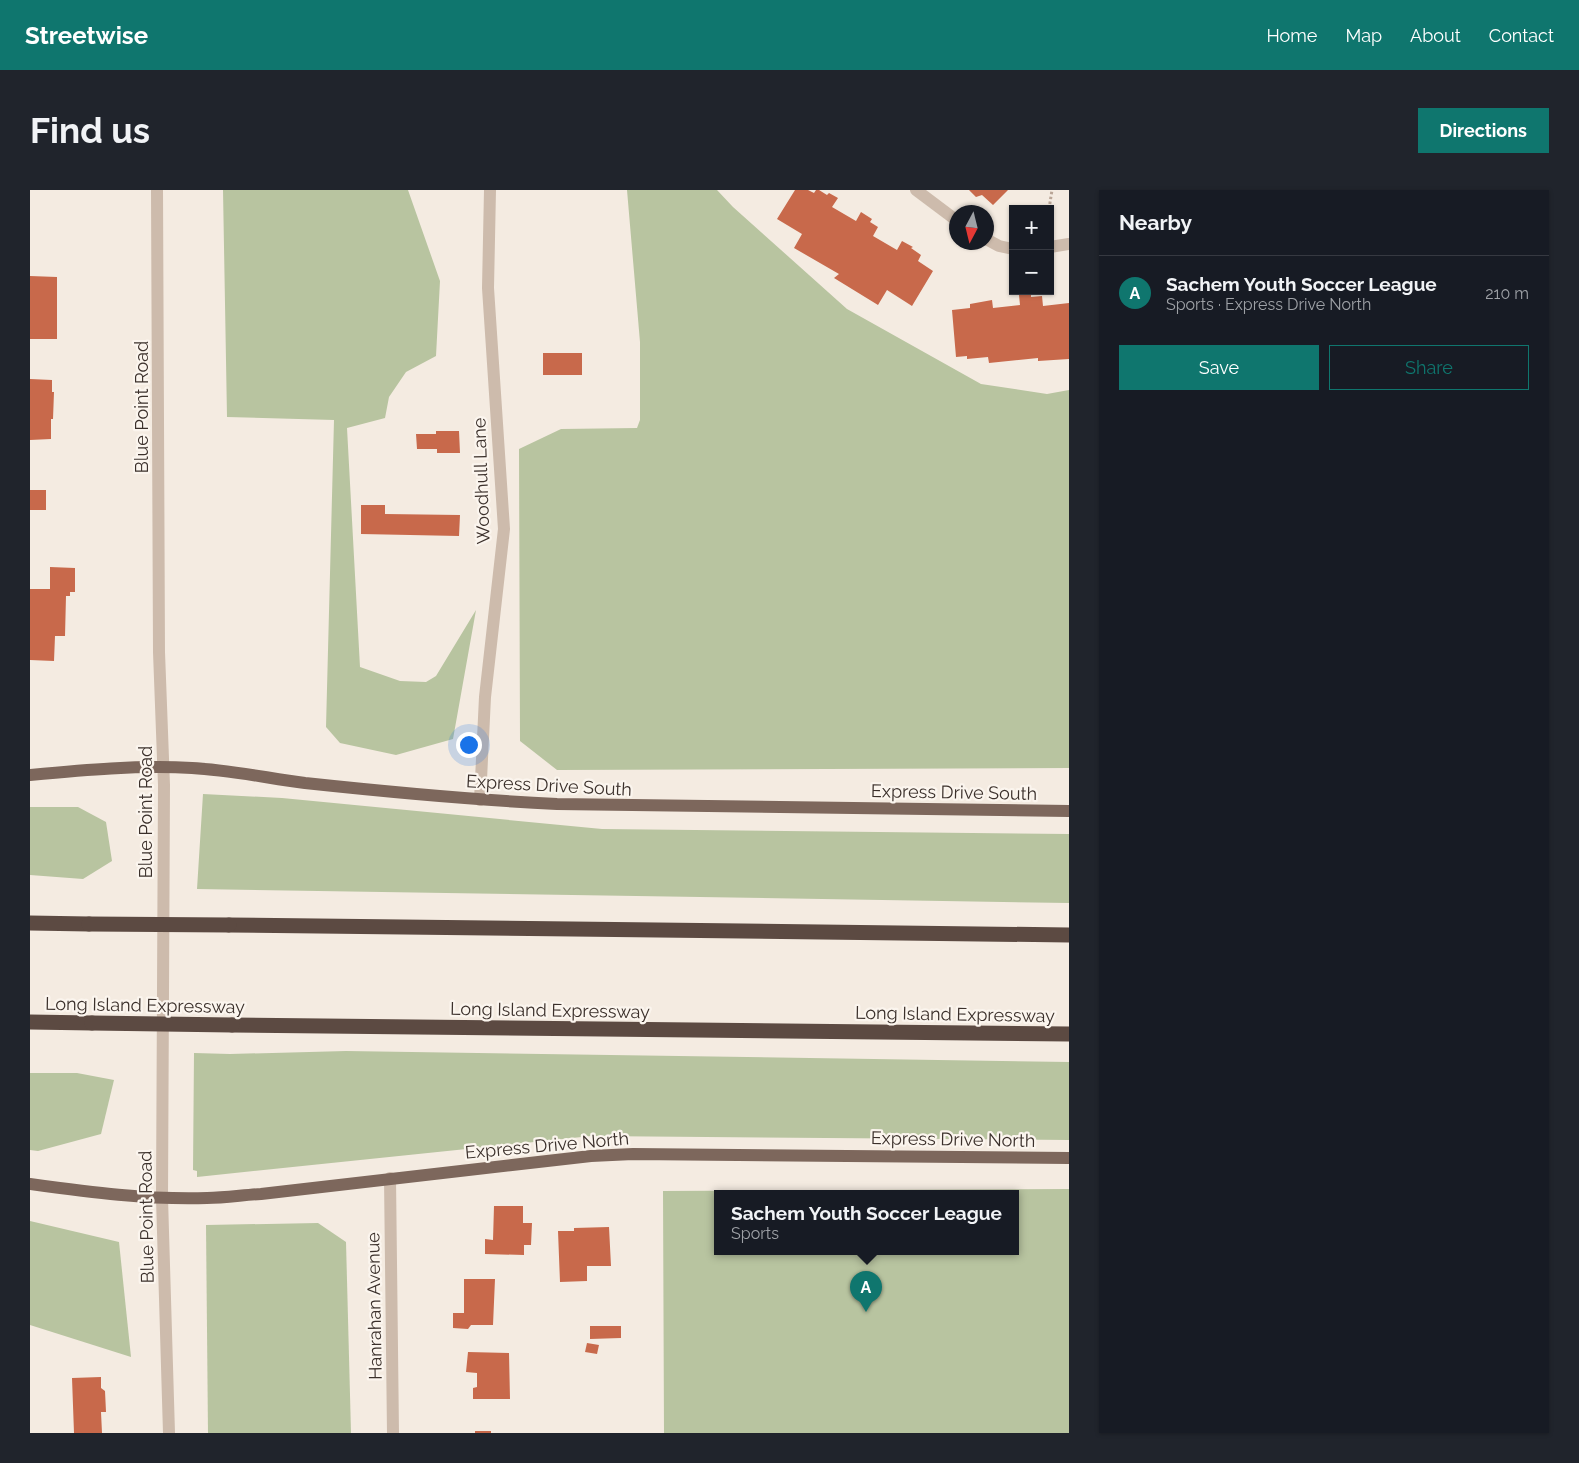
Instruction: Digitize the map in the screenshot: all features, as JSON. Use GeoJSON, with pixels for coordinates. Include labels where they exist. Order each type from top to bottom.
{"type":"FeatureCollection","features":[{"type":"Feature","properties":{"kind":"highway"},"geometry":{"type":"LineString","coordinates":[[30,923],[1069,935]]}},
{"type":"Feature","properties":{"kind":"highway","name":"Long Island Expressway"},"geometry":{"type":"LineString","coordinates":[[30,1022],[1069,1034]]}},
{"type":"Feature","properties":{"kind":"main road","name":"Express Drive South"},"geometry":{"type":"LineString","coordinates":[[30,775],[119,767],[163,767],[208,770],[328,785],[480,800],[557,804],[1069,811]]}},
{"type":"Feature","properties":{"kind":"main road","name":"Express Drive North"},"geometry":{"type":"LineString","coordinates":[[30,1184],[110,1194],[162,1198],[208,1198],[261,1194],[591,1156],[633,1154],[1069,1158]]}},
{"type":"Feature","properties":{"kind":"street","name":"Blue Point Road"},"geometry":{"type":"LineString","coordinates":[[157,190],[159,652],[163,767],[162,1198],[169,1433]]}},
{"type":"Feature","properties":{"kind":"street","name":"Woodhull Lane"},"geometry":{"type":"LineString","coordinates":[[480,800],[486,697],[504,529],[488,288],[490,190]]}},
{"type":"Feature","properties":{"kind":"street"},"geometry":{"type":"LineString","coordinates":[[916,190],[949,215]]}},
{"type":"Feature","properties":{"kind":"street"},"geometry":{"type":"LineString","coordinates":[[994,243],[1009,248]]}},
{"type":"Feature","properties":{"kind":"street"},"geometry":{"type":"LineString","coordinates":[[1054,246],[1069,244]]}},
{"type":"Feature","properties":{"kind":"street","name":"Hanrahan Avenue"},"geometry":{"type":"LineString","coordinates":[[390,1178],[393,1433]]}},
{"type":"Feature","properties":{"kind":"path"},"geometry":{"type":"LineString","coordinates":[[1050,205],[1052,190]]}},
{"type":"Feature","properties":{"kind":"green space"},"geometry":{"type":"Polygon","coordinates":[[[223,190],[408,190],[440,281],[436,356],[406,372],[389,397],[385,418],[347,428],[360,667],[400,681],[426,682],[436,676],[476,610],[453,739],[396,755],[340,743],[326,727],[334,420],[227,417],[223,190]]]}},
{"type":"Feature","properties":{"kind":"green space"},"geometry":{"type":"Polygon","coordinates":[[[627,190],[717,190],[733,207],[847,309],[981,384],[1047,394],[1069,390],[1069,768],[557,770],[520,741],[519,449],[561,429],[637,428],[640,420],[640,342],[627,190]]]}},
{"type":"Feature","properties":{"kind":"green space"},"geometry":{"type":"Polygon","coordinates":[[[203,794],[282,798],[602,829],[1069,834],[1069,903],[197,889],[203,794]]]}},
{"type":"Feature","properties":{"kind":"green space"},"geometry":{"type":"Polygon","coordinates":[[[30,807],[78,807],[106,822],[112,861],[83,879],[30,875],[30,807]]]}},
{"type":"Feature","properties":{"kind":"green space"},"geometry":{"type":"Polygon","coordinates":[[[346,1051],[1069,1062],[1069,1140],[591,1136],[197,1177],[197,1171],[193,1170],[194,1053],[346,1051]]]}},
{"type":"Feature","properties":{"kind":"green space"},"geometry":{"type":"Polygon","coordinates":[[[30,1073],[77,1073],[114,1080],[101,1134],[38,1151],[30,1150],[30,1073]]]}},
{"type":"Feature","properties":{"kind":"green space"},"geometry":{"type":"Polygon","coordinates":[[[1069,1189],[1069,1433],[664,1433],[663,1191],[714,1191],[714,1255],[1019,1255],[1019,1190],[866,1190],[1069,1189]]]}},
{"type":"Feature","properties":{"kind":"green space"},"geometry":{"type":"Polygon","coordinates":[[[30,1221],[119,1242],[131,1357],[30,1325],[30,1221]]]}},
{"type":"Feature","properties":{"kind":"green space"},"geometry":{"type":"Polygon","coordinates":[[[318,1223],[346,1242],[351,1433],[208,1433],[206,1225],[318,1223]]]}},
{"type":"Feature","properties":{"kind":"building"},"geometry":{"type":"Polygon","coordinates":[[[795,190],[808,190],[814,193],[816,190],[819,190],[827,195],[829,193],[838,198],[832,207],[856,221],[861,212],[872,219],[870,222],[878,227],[873,236],[897,250],[902,241],[913,247],[911,248],[921,255],[918,261],[933,271],[912,306],[887,290],[878,305],[834,278],[839,274],[794,248],[802,234],[777,219],[795,190]]]}},
{"type":"Feature","properties":{"kind":"building"},"geometry":{"type":"Polygon","coordinates":[[[969,190],[1008,190],[993,205],[982,195],[976,197],[969,190]]]}},
{"type":"Feature","properties":{"kind":"building"},"geometry":{"type":"Polygon","coordinates":[[[30,276],[57,277],[57,339],[30,339],[30,276]]]}},
{"type":"Feature","properties":{"kind":"building"},"geometry":{"type":"Polygon","coordinates":[[[1019,295],[1042,296],[1043,306],[1069,303],[1069,359],[1038,361],[1038,358],[989,363],[988,357],[967,359],[967,356],[956,357],[952,310],[970,308],[970,304],[992,300],[993,308],[1020,305],[1019,295]]]}},
{"type":"Feature","properties":{"kind":"building"},"geometry":{"type":"Polygon","coordinates":[[[543,353],[582,353],[582,375],[543,375],[543,353]]]}},
{"type":"Feature","properties":{"kind":"building"},"geometry":{"type":"Polygon","coordinates":[[[30,379],[52,380],[52,392],[54,392],[51,439],[30,440],[30,379]]]}},
{"type":"Feature","properties":{"kind":"building"},"geometry":{"type":"Polygon","coordinates":[[[436,431],[459,431],[460,453],[437,453],[437,449],[417,449],[416,434],[436,434],[436,431]]]}},
{"type":"Feature","properties":{"kind":"building"},"geometry":{"type":"Polygon","coordinates":[[[30,490],[46,490],[46,510],[30,510],[30,490]]]}},
{"type":"Feature","properties":{"kind":"building"},"geometry":{"type":"Polygon","coordinates":[[[361,505],[385,505],[385,514],[460,515],[459,536],[361,534],[361,505]]]}},
{"type":"Feature","properties":{"kind":"building"},"geometry":{"type":"Polygon","coordinates":[[[50,567],[75,568],[75,592],[70,592],[70,596],[66,596],[65,636],[55,636],[54,661],[30,660],[30,589],[50,589],[50,567]]]}},
{"type":"Feature","properties":{"kind":"building"},"geometry":{"type":"Polygon","coordinates":[[[494,1206],[523,1206],[523,1223],[532,1223],[531,1245],[524,1245],[524,1255],[485,1254],[485,1239],[493,1240],[494,1206]]]}},
{"type":"Feature","properties":{"kind":"building"},"geometry":{"type":"Polygon","coordinates":[[[609,1227],[611,1266],[587,1266],[587,1281],[560,1282],[558,1231],[574,1231],[574,1228],[609,1227]]]}},
{"type":"Feature","properties":{"kind":"building"},"geometry":{"type":"Polygon","coordinates":[[[464,1279],[495,1279],[493,1325],[471,1325],[468,1329],[453,1328],[453,1313],[464,1313],[464,1279]]]}},
{"type":"Feature","properties":{"kind":"building"},"geometry":{"type":"Polygon","coordinates":[[[590,1326],[621,1326],[621,1338],[590,1339],[590,1326]]]}},
{"type":"Feature","properties":{"kind":"building"},"geometry":{"type":"Polygon","coordinates":[[[587,1343],[599,1345],[597,1354],[585,1352],[587,1343]]]}},
{"type":"Feature","properties":{"kind":"building"},"geometry":{"type":"Polygon","coordinates":[[[468,1352],[509,1353],[510,1399],[473,1399],[473,1388],[477,1387],[477,1373],[466,1372],[468,1352]]]}},
{"type":"Feature","properties":{"kind":"building"},"geometry":{"type":"Polygon","coordinates":[[[101,1377],[101,1388],[105,1391],[106,1412],[101,1412],[102,1433],[74,1433],[72,1378],[101,1377]]]}},
{"type":"Feature","properties":{"kind":"building"},"geometry":{"type":"Polygon","coordinates":[[[475,1431],[491,1431],[491,1433],[475,1433],[475,1431]]]}},
{"type":"Feature","properties":{"kind":"place","name":"Sachem Youth Soccer League"},"geometry":{"type":"Point","coordinates":[866,1312]}}]}
